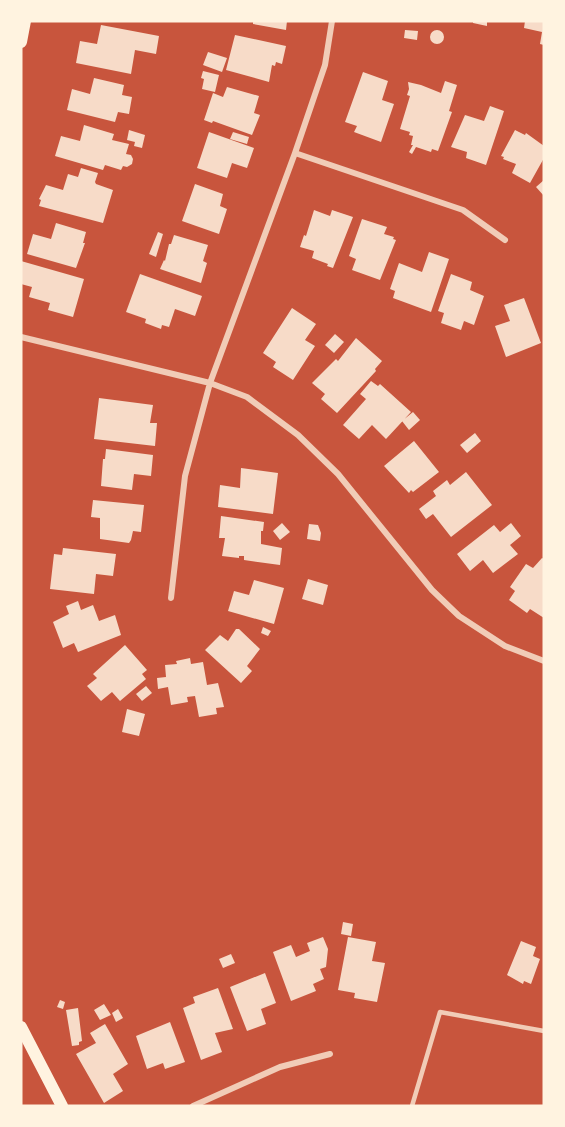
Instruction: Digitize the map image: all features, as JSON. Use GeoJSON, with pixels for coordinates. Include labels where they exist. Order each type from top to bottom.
{"type":"FeatureCollection","features":[{"type":"Feature","properties":{"kind":"main road"},"geometry":{"type":"LineString","coordinates":[[21,42],[25,21]]}},
{"type":"Feature","properties":{"kind":"main road"},"geometry":{"type":"LineString","coordinates":[[21,1028],[62,1106]]}},
{"type":"Feature","properties":{"kind":"street"},"geometry":{"type":"LineString","coordinates":[[171,598],[185,476],[210,383],[325,65],[332,21]]}},
{"type":"Feature","properties":{"kind":"street"},"geometry":{"type":"LineString","coordinates":[[295,153],[463,210],[506,240]]}},
{"type":"Feature","properties":{"kind":"street"},"geometry":{"type":"LineString","coordinates":[[21,337],[210,383],[248,397],[298,435],[338,474],[432,590],[459,616],[505,646],[544,661]]}},
{"type":"Feature","properties":{"kind":"street"},"geometry":{"type":"LineString","coordinates":[[193,1106],[280,1067],[330,1054]]}},
{"type":"Feature","properties":{"kind":"lane"},"geometry":{"type":"LineString","coordinates":[[412,1106],[440,1012],[544,1031]]}},
{"type":"Feature","properties":{"kind":"building"},"geometry":{"type":"Polygon","coordinates":[[[253,21],[287,21],[286,30],[253,24],[253,21]]]}},
{"type":"Feature","properties":{"kind":"building"},"geometry":{"type":"Polygon","coordinates":[[[473,21],[487,21],[487,26],[473,23],[473,21]]]}},
{"type":"Feature","properties":{"kind":"building"},"geometry":{"type":"Polygon","coordinates":[[[525,21],[544,21],[544,45],[540,44],[542,32],[524,28],[525,21]]]}},
{"type":"Feature","properties":{"kind":"building"},"geometry":{"type":"Polygon","coordinates":[[[101,25],[159,36],[156,54],[135,50],[131,74],[76,63],[80,41],[97,44],[101,25]]]}},
{"type":"Feature","properties":{"kind":"building"},"geometry":{"type":"Polygon","coordinates":[[[405,30],[418,31],[417,40],[404,38],[405,30]]]}},
{"type":"Feature","properties":{"kind":"building"},"geometry":{"type":"Polygon","coordinates":[[[434,30],[440,30],[444,37],[440,44],[434,44],[430,40],[430,34],[434,30]]]}},
{"type":"Feature","properties":{"kind":"building"},"geometry":{"type":"Polygon","coordinates":[[[235,35],[286,46],[282,64],[276,62],[275,66],[272,65],[269,82],[226,70],[235,35]]]}},
{"type":"Feature","properties":{"kind":"building"},"geometry":{"type":"Polygon","coordinates":[[[208,52],[227,58],[222,72],[203,65],[208,52]]]}},
{"type":"Feature","properties":{"kind":"building"},"geometry":{"type":"Polygon","coordinates":[[[203,71],[219,75],[215,92],[202,89],[203,71]]]}},
{"type":"Feature","properties":{"kind":"building"},"geometry":{"type":"Polygon","coordinates":[[[363,72],[388,81],[382,100],[394,104],[381,142],[354,132],[357,126],[345,122],[363,72]]]}},
{"type":"Feature","properties":{"kind":"building"},"geometry":{"type":"Polygon","coordinates":[[[94,78],[124,85],[122,95],[132,97],[129,114],[118,112],[115,122],[67,110],[72,89],[90,94],[94,78]]]}},
{"type":"Feature","properties":{"kind":"building"},"geometry":{"type":"Polygon","coordinates":[[[445,81],[457,85],[449,111],[452,112],[438,151],[432,149],[431,152],[416,147],[412,154],[409,152],[413,145],[411,145],[413,136],[409,135],[410,132],[400,129],[410,96],[407,95],[408,82],[441,93],[445,81]]]}},
{"type":"Feature","properties":{"kind":"building"},"geometry":{"type":"Polygon","coordinates":[[[227,87],[259,96],[254,113],[260,115],[252,135],[204,120],[213,93],[223,97],[227,87]]]}},
{"type":"Feature","properties":{"kind":"building"},"geometry":{"type":"Polygon","coordinates":[[[490,106],[504,111],[486,165],[466,158],[467,152],[451,147],[465,115],[484,121],[490,106]]]}},
{"type":"Feature","properties":{"kind":"building"},"geometry":{"type":"Polygon","coordinates":[[[84,125],[114,134],[112,140],[129,144],[126,154],[131,155],[132,164],[127,167],[123,166],[121,170],[105,165],[103,170],[55,156],[61,136],[80,141],[84,125]]]}},
{"type":"Feature","properties":{"kind":"building"},"geometry":{"type":"Polygon","coordinates":[[[129,130],[145,135],[142,148],[134,146],[135,142],[127,140],[129,130]]]}},
{"type":"Feature","properties":{"kind":"building"},"geometry":{"type":"Polygon","coordinates":[[[515,130],[525,135],[526,133],[544,146],[544,158],[530,183],[512,173],[516,164],[501,156],[515,130]]]}},
{"type":"Feature","properties":{"kind":"building"},"geometry":{"type":"Polygon","coordinates":[[[209,132],[254,148],[247,168],[232,163],[227,178],[197,168],[209,132]]]}},
{"type":"Feature","properties":{"kind":"building"},"geometry":{"type":"Polygon","coordinates":[[[233,132],[249,137],[247,144],[230,139],[233,132]]]}},
{"type":"Feature","properties":{"kind":"building"},"geometry":{"type":"Polygon","coordinates":[[[81,168],[98,173],[96,184],[113,190],[103,223],[39,206],[41,200],[39,199],[46,185],[63,190],[68,174],[78,177],[81,168]]]}},
{"type":"Feature","properties":{"kind":"building"},"geometry":{"type":"Polygon","coordinates":[[[544,180],[544,196],[536,187],[544,180]]]}},
{"type":"Feature","properties":{"kind":"building"},"geometry":{"type":"Polygon","coordinates":[[[195,184],[223,194],[220,206],[227,209],[219,234],[182,221],[195,184]]]}},
{"type":"Feature","properties":{"kind":"building"},"geometry":{"type":"Polygon","coordinates":[[[314,210],[330,216],[332,210],[353,217],[333,268],[312,258],[314,251],[300,247],[314,210]]]}},
{"type":"Feature","properties":{"kind":"building"},"geometry":{"type":"Polygon","coordinates":[[[362,219],[387,227],[384,234],[396,240],[380,280],[352,270],[356,259],[349,256],[362,219]]]}},
{"type":"Feature","properties":{"kind":"building"},"geometry":{"type":"Polygon","coordinates":[[[56,223],[86,232],[83,243],[85,243],[76,268],[27,254],[33,234],[51,239],[56,223]]]}},
{"type":"Feature","properties":{"kind":"building"},"geometry":{"type":"Polygon","coordinates":[[[158,232],[163,234],[156,257],[149,254],[158,232]]]}},
{"type":"Feature","properties":{"kind":"building"},"geometry":{"type":"Polygon","coordinates":[[[174,235],[208,245],[203,261],[207,263],[201,283],[160,269],[174,235]]]}},
{"type":"Feature","properties":{"kind":"building"},"geometry":{"type":"Polygon","coordinates":[[[429,252],[449,259],[431,312],[393,298],[395,291],[390,289],[399,263],[422,272],[429,252]]]}},
{"type":"Feature","properties":{"kind":"building"},"geometry":{"type":"Polygon","coordinates":[[[21,261],[84,279],[73,317],[48,310],[50,303],[29,297],[32,287],[21,284],[21,261]]]}},
{"type":"Feature","properties":{"kind":"building"},"geometry":{"type":"Polygon","coordinates":[[[140,274],[202,296],[195,316],[175,309],[169,327],[162,325],[161,329],[145,323],[146,319],[126,312],[140,274]]]}},
{"type":"Feature","properties":{"kind":"building"},"geometry":{"type":"Polygon","coordinates":[[[451,274],[472,282],[470,290],[484,296],[474,325],[464,321],[461,330],[441,323],[444,313],[438,311],[451,274]]]}},
{"type":"Feature","properties":{"kind":"building"},"geometry":{"type":"Polygon","coordinates":[[[524,298],[541,343],[506,357],[495,326],[510,321],[504,305],[524,298]]]}},
{"type":"Feature","properties":{"kind":"building"},"geometry":{"type":"Polygon","coordinates":[[[292,308],[316,324],[305,340],[315,346],[293,380],[273,367],[276,362],[263,353],[292,308]]]}},
{"type":"Feature","properties":{"kind":"building"},"geometry":{"type":"Polygon","coordinates":[[[335,334],[344,342],[334,353],[325,345],[335,334]]]}},
{"type":"Feature","properties":{"kind":"building"},"geometry":{"type":"Polygon","coordinates":[[[356,338],[382,361],[375,369],[376,371],[337,413],[321,399],[325,394],[312,383],[336,359],[338,361],[356,338]]]}},
{"type":"Feature","properties":{"kind":"building"},"geometry":{"type":"Polygon","coordinates":[[[371,381],[378,386],[380,384],[411,412],[386,439],[372,425],[359,439],[343,425],[366,399],[360,394],[371,381]]]}},
{"type":"Feature","properties":{"kind":"building"},"geometry":{"type":"Polygon","coordinates":[[[99,398],[153,405],[150,423],[157,423],[155,446],[94,439],[99,398]]]}},
{"type":"Feature","properties":{"kind":"building"},"geometry":{"type":"Polygon","coordinates":[[[413,412],[420,420],[409,430],[402,421],[413,412]]]}},
{"type":"Feature","properties":{"kind":"building"},"geometry":{"type":"Polygon","coordinates":[[[475,433],[481,441],[467,453],[460,445],[475,433]]]}},
{"type":"Feature","properties":{"kind":"building"},"geometry":{"type":"Polygon","coordinates":[[[414,441],[439,472],[409,493],[384,466],[414,441]]]}},
{"type":"Feature","properties":{"kind":"building"},"geometry":{"type":"Polygon","coordinates":[[[106,449],[153,455],[151,476],[134,474],[132,490],[101,486],[106,449]]]}},
{"type":"Feature","properties":{"kind":"building"},"geometry":{"type":"Polygon","coordinates":[[[241,468],[278,473],[273,514],[218,507],[220,485],[240,488],[241,468]]]}},
{"type":"Feature","properties":{"kind":"building"},"geometry":{"type":"Polygon","coordinates":[[[466,472],[492,505],[451,537],[433,514],[426,519],[419,509],[436,496],[433,491],[447,480],[450,485],[466,472]]]}},
{"type":"Feature","properties":{"kind":"building"},"geometry":{"type":"Polygon","coordinates":[[[93,500],[144,505],[141,532],[133,531],[129,543],[100,539],[100,518],[91,517],[93,500]]]}},
{"type":"Feature","properties":{"kind":"building"},"geometry":{"type":"Polygon","coordinates":[[[221,516],[264,522],[261,544],[282,548],[280,565],[244,560],[244,556],[239,556],[239,558],[222,556],[225,538],[219,538],[221,516]]]}},
{"type":"Feature","properties":{"kind":"building"},"geometry":{"type":"Polygon","coordinates":[[[282,523],[290,532],[280,540],[273,531],[282,523]]]}},
{"type":"Feature","properties":{"kind":"building"},"geometry":{"type":"Polygon","coordinates":[[[511,523],[521,536],[510,545],[518,554],[493,573],[483,560],[470,571],[457,554],[494,525],[500,532],[511,523]]]}},
{"type":"Feature","properties":{"kind":"building"},"geometry":{"type":"Polygon","coordinates":[[[309,524],[318,525],[321,533],[320,541],[307,539],[309,524]]]}},
{"type":"Feature","properties":{"kind":"building"},"geometry":{"type":"Polygon","coordinates":[[[63,548],[116,554],[113,576],[96,574],[94,594],[50,589],[54,554],[62,555],[63,548]]]}},
{"type":"Feature","properties":{"kind":"building"},"geometry":{"type":"Polygon","coordinates":[[[542,558],[544,559],[544,618],[530,609],[527,613],[509,600],[515,591],[510,587],[526,564],[533,568],[542,558]]]}},
{"type":"Feature","properties":{"kind":"building"},"geometry":{"type":"Polygon","coordinates":[[[308,579],[328,585],[323,605],[302,599],[308,579]]]}},
{"type":"Feature","properties":{"kind":"building"},"geometry":{"type":"Polygon","coordinates":[[[254,580],[284,588],[274,624],[228,611],[234,591],[249,595],[254,580]]]}},
{"type":"Feature","properties":{"kind":"building"},"geometry":{"type":"Polygon","coordinates":[[[78,601],[81,610],[93,605],[99,621],[115,615],[121,635],[78,652],[74,643],[63,648],[53,622],[69,614],[66,606],[78,601]]]}},
{"type":"Feature","properties":{"kind":"building"},"geometry":{"type":"Polygon","coordinates":[[[263,627],[271,631],[268,636],[261,633],[263,627]]]}},
{"type":"Feature","properties":{"kind":"building"},"geometry":{"type":"Polygon","coordinates":[[[236,629],[239,629],[260,649],[247,666],[252,671],[241,683],[205,650],[220,635],[228,641],[236,629]]]}},
{"type":"Feature","properties":{"kind":"building"},"geometry":{"type":"Polygon","coordinates":[[[125,645],[147,670],[142,674],[146,679],[120,701],[112,692],[101,701],[87,686],[97,678],[93,674],[125,645]]]}},
{"type":"Feature","properties":{"kind":"building"},"geometry":{"type":"Polygon","coordinates":[[[190,658],[191,664],[203,662],[207,685],[218,683],[224,707],[216,708],[217,714],[199,717],[195,696],[187,697],[188,702],[171,705],[168,687],[158,689],[157,678],[166,677],[165,665],[177,664],[176,661],[190,658]]]}},
{"type":"Feature","properties":{"kind":"building"},"geometry":{"type":"Polygon","coordinates":[[[146,686],[152,693],[142,701],[136,694],[146,686]]]}},
{"type":"Feature","properties":{"kind":"building"},"geometry":{"type":"Polygon","coordinates":[[[127,709],[145,714],[139,736],[122,732],[127,709]]]}},
{"type":"Feature","properties":{"kind":"building"},"geometry":{"type":"Polygon","coordinates":[[[343,922],[353,924],[351,936],[341,934],[343,922]]]}},
{"type":"Feature","properties":{"kind":"building"},"geometry":{"type":"Polygon","coordinates":[[[323,937],[328,949],[326,967],[320,969],[324,979],[313,984],[316,991],[291,1001],[273,952],[291,945],[296,957],[310,951],[307,943],[323,937]]]}},
{"type":"Feature","properties":{"kind":"building"},"geometry":{"type":"Polygon","coordinates":[[[348,937],[376,942],[372,961],[385,963],[377,1002],[354,998],[355,993],[338,990],[348,937]]]}},
{"type":"Feature","properties":{"kind":"building"},"geometry":{"type":"Polygon","coordinates":[[[521,941],[536,947],[533,956],[540,959],[531,984],[524,981],[523,984],[507,975],[521,941]]]}},
{"type":"Feature","properties":{"kind":"building"},"geometry":{"type":"Polygon","coordinates":[[[231,954],[235,963],[223,968],[219,959],[231,954]]]}},
{"type":"Feature","properties":{"kind":"building"},"geometry":{"type":"Polygon","coordinates":[[[265,973],[276,1003],[261,1009],[266,1024],[247,1031],[230,987],[265,973]]]}},
{"type":"Feature","properties":{"kind":"building"},"geometry":{"type":"Polygon","coordinates":[[[218,988],[233,1029],[215,1033],[222,1052],[201,1060],[183,1008],[195,1003],[193,997],[218,988]]]}},
{"type":"Feature","properties":{"kind":"building"},"geometry":{"type":"Polygon","coordinates":[[[60,1000],[65,1002],[63,1009],[57,1007],[60,1000]]]}},
{"type":"Feature","properties":{"kind":"building"},"geometry":{"type":"Polygon","coordinates":[[[104,1004],[111,1015],[100,1020],[94,1010],[104,1004]]]}},
{"type":"Feature","properties":{"kind":"building"},"geometry":{"type":"Polygon","coordinates":[[[78,1008],[82,1041],[79,1045],[72,1046],[66,1010],[78,1008]]]}},
{"type":"Feature","properties":{"kind":"building"},"geometry":{"type":"Polygon","coordinates":[[[118,1009],[123,1018],[116,1022],[112,1013],[118,1009]]]}},
{"type":"Feature","properties":{"kind":"building"},"geometry":{"type":"Polygon","coordinates":[[[170,1022],[185,1062],[165,1069],[163,1063],[147,1069],[136,1036],[170,1022]]]}},
{"type":"Feature","properties":{"kind":"building"},"geometry":{"type":"Polygon","coordinates":[[[105,1024],[128,1064],[113,1074],[123,1091],[104,1103],[76,1054],[96,1043],[90,1033],[105,1024]]]}}]}
